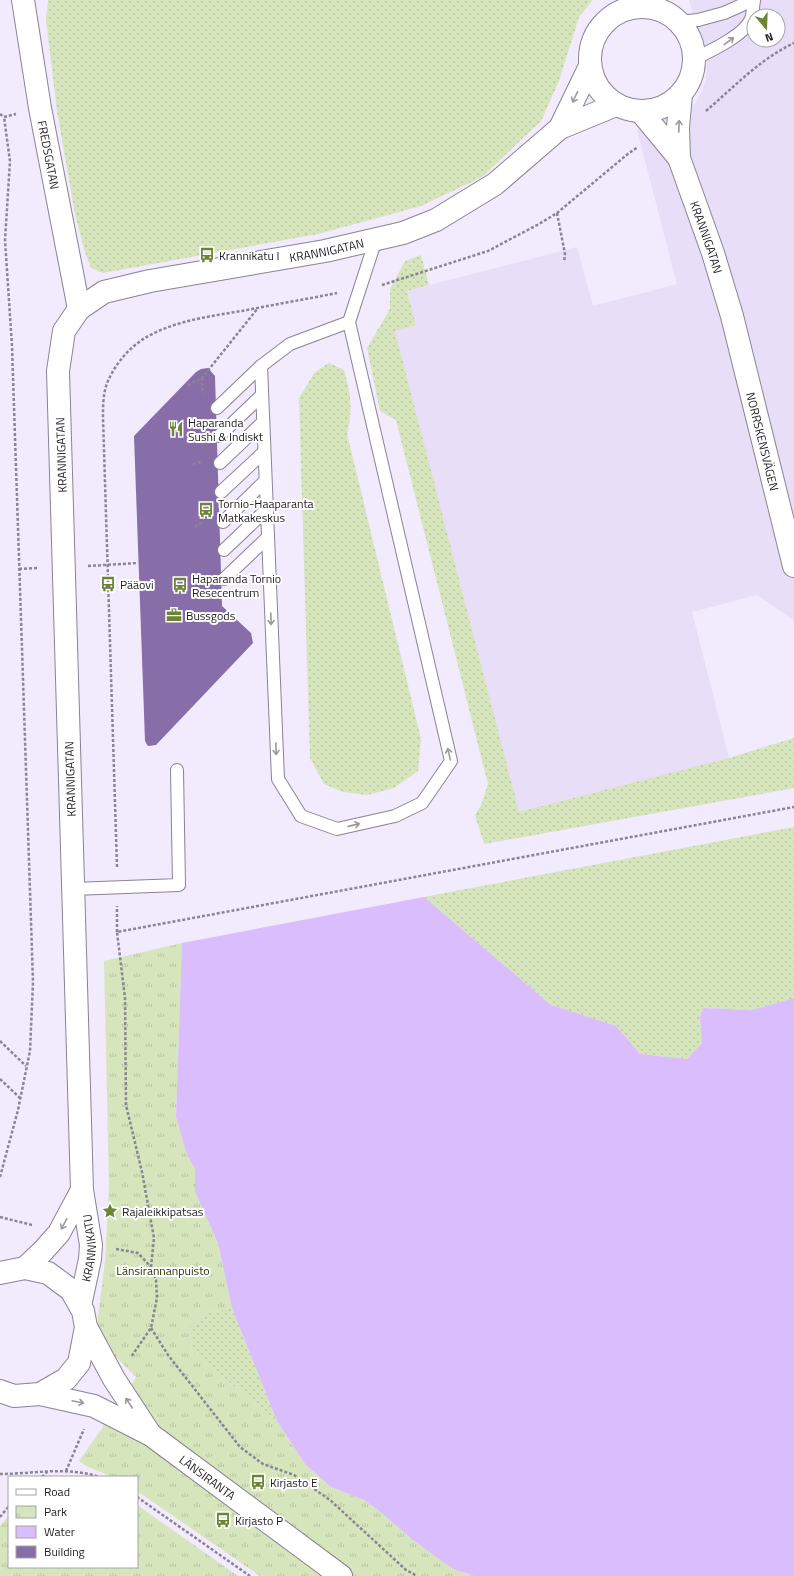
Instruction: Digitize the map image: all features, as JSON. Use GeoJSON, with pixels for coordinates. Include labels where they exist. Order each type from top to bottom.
{"type":"FeatureCollection","features":[{"type":"Feature","properties":{"kind":"street","name":"FREDSGATAN"},"geometry":{"type":"LineString","coordinates":[[23,0],[40,108],[80,309]]}},
{"type":"Feature","properties":{"kind":"street"},"geometry":{"type":"LineString","coordinates":[[651,4],[678,22],[687,32],[692,45],[694,59],[693,71],[682,94],[669,104],[653,110],[641,112],[628,110],[616,105],[606,98],[598,88],[593,78],[590,66],[590,52],[600,27],[613,9],[624,10],[651,4]]}},
{"type":"Feature","properties":{"kind":"street","name":"KRANNIGATAN"},"geometry":{"type":"LineString","coordinates":[[560,128],[590,66]]}},
{"type":"Feature","properties":{"kind":"street","name":"KRANNIGATAN"},"geometry":{"type":"LineString","coordinates":[[682,94],[678,126],[679,158],[713,252],[732,316]]}},
{"type":"Feature","properties":{"kind":"street","name":"KRANNIGATAN"},"geometry":{"type":"LineString","coordinates":[[80,1131],[58,371],[64,331],[80,309],[104,292],[150,281],[325,251],[404,233],[436,220],[495,184],[560,128],[616,105]]}},
{"type":"Feature","properties":{"kind":"street","name":"KRANNIGATAN"},"geometry":{"type":"LineString","coordinates":[[641,112],[679,158]]}},
{"type":"Feature","properties":{"kind":"street","name":"NORRSKENSVÄGEN"},"geometry":{"type":"LineString","coordinates":[[732,316],[794,566]]}},
{"type":"Feature","properties":{"kind":"street","name":"KRANNIKATU"},"geometry":{"type":"LineString","coordinates":[[80,1131],[82,1190],[91,1245],[80,1306]]}},
{"type":"Feature","properties":{"kind":"street","name":"KRANNIKATU"},"geometry":{"type":"LineString","coordinates":[[25,1268],[59,1234],[82,1190]]}},
{"type":"Feature","properties":{"kind":"street"},"geometry":{"type":"LineString","coordinates":[[0,1273],[25,1268],[48,1273],[71,1290],[83,1311],[86,1327],[78,1363],[66,1379],[40,1394],[14,1396],[0,1391]]}},
{"type":"Feature","properties":{"kind":"street","name":"LÄNSIRANTA"},"geometry":{"type":"LineString","coordinates":[[86,1327],[114,1379],[151,1435]]}},
{"type":"Feature","properties":{"kind":"street","name":"LÄNSIRANTA"},"geometry":{"type":"LineString","coordinates":[[40,1394],[94,1406],[151,1435],[341,1576]]}},
{"type":"Feature","properties":{"kind":"lane"},"geometry":{"type":"LineString","coordinates":[[678,22],[698,20],[724,13],[753,0]]}},
{"type":"Feature","properties":{"kind":"lane"},"geometry":{"type":"LineString","coordinates":[[694,59],[725,44],[742,30],[751,19],[753,0]]}},
{"type":"Feature","properties":{"kind":"lane"},"geometry":{"type":"LineString","coordinates":[[261,366],[278,779],[301,816],[337,829],[395,816],[422,803],[451,761],[350,322],[376,239]]}},
{"type":"Feature","properties":{"kind":"lane"},"geometry":{"type":"LineString","coordinates":[[217,408],[261,366],[290,344],[350,322]]}},
{"type":"Feature","properties":{"kind":"lane"},"geometry":{"type":"LineString","coordinates":[[219,436],[262,395]]}},
{"type":"Feature","properties":{"kind":"lane"},"geometry":{"type":"LineString","coordinates":[[220,464],[263,422]]}},
{"type":"Feature","properties":{"kind":"lane"},"geometry":{"type":"LineString","coordinates":[[221,492],[264,452]]}},
{"type":"Feature","properties":{"kind":"lane"},"geometry":{"type":"LineString","coordinates":[[223,522],[265,481]]}},
{"type":"Feature","properties":{"kind":"lane"},"geometry":{"type":"LineString","coordinates":[[224,550],[266,510]]}},
{"type":"Feature","properties":{"kind":"lane"},"geometry":{"type":"LineString","coordinates":[[224,579],[267,538]]}},
{"type":"Feature","properties":{"kind":"lane"},"geometry":{"type":"LineString","coordinates":[[73,889],[179,885],[177,770]]}},
{"type":"Feature","properties":{"kind":"path"},"geometry":{"type":"LineString","coordinates":[[0,114],[4,117],[10,161],[6,240],[12,354],[33,974],[30,1051],[0,1177]]}},
{"type":"Feature","properties":{"kind":"path"},"geometry":{"type":"LineString","coordinates":[[556,213],[565,254],[564,262]]}},
{"type":"Feature","properties":{"kind":"path"},"geometry":{"type":"LineString","coordinates":[[151,1267],[154,1238],[142,1172],[126,1105],[124,998],[117,932],[117,888],[102,418],[108,380],[117,364],[129,350],[144,338],[167,328],[190,321],[389,284],[437,266],[488,251],[539,224]]}},
{"type":"Feature","properties":{"kind":"path"},"geometry":{"type":"LineString","coordinates":[[188,385],[202,378],[259,308]]}},
{"type":"Feature","properties":{"kind":"path"},"geometry":{"type":"LineString","coordinates":[[195,527],[206,521]]}},
{"type":"Feature","properties":{"kind":"path"},"geometry":{"type":"LineString","coordinates":[[107,564],[138,563]]}},
{"type":"Feature","properties":{"kind":"path"},"geometry":{"type":"LineString","coordinates":[[117,932],[794,807]]}},
{"type":"Feature","properties":{"kind":"path"},"geometry":{"type":"LineString","coordinates":[[0,1041],[27,1066]]}},
{"type":"Feature","properties":{"kind":"path"},"geometry":{"type":"LineString","coordinates":[[0,1079],[20,1098]]}},
{"type":"Feature","properties":{"kind":"path"},"geometry":{"type":"LineString","coordinates":[[150,1328],[168,1355],[240,1447],[263,1464],[294,1475],[330,1500],[406,1570],[417,1576]]}},
{"type":"Feature","properties":{"kind":"path"},"geometry":{"type":"LineString","coordinates":[[43,1476],[48,1472]]}},
{"type":"Feature","properties":{"kind":"path"},"geometry":{"type":"LineString","coordinates":[[0,1474],[48,1472],[87,1473],[95,1476]]}},
{"type":"Feature","properties":{"kind":"path"},"geometry":{"type":"LineString","coordinates":[[138,1498],[250,1576]]}},
{"type":"Feature","properties":{"kind":"path"},"geometry":{"type":"LineString","coordinates":[[0,1516],[8,1507]]}},
{"type":"Feature","properties":{"kind":"shaded area"},"geometry":{"type":"Polygon","coordinates":[[[689,0],[794,0],[794,620],[757,595],[692,612],[729,758],[519,813],[395,331],[416,325],[407,291],[577,247],[593,306],[677,284],[637,130],[696,103],[706,81],[707,62],[689,0]]]}},
{"type":"Feature","properties":{"kind":"green space"},"geometry":{"type":"Polygon","coordinates":[[[48,0],[593,0],[579,17],[559,81],[541,121],[482,177],[421,206],[318,234],[103,273],[91,268],[85,252],[75,214],[57,111],[46,19],[48,0]]]}},
{"type":"Feature","properties":{"kind":"green space"},"geometry":{"type":"Polygon","coordinates":[[[421,255],[429,285],[407,291],[416,325],[395,331],[519,812],[729,758],[794,738],[794,788],[484,844],[475,815],[481,805],[488,784],[396,420],[380,411],[367,348],[390,309],[390,289],[405,261],[421,255]]]}},
{"type":"Feature","properties":{"kind":"green space"},"geometry":{"type":"Polygon","coordinates":[[[329,363],[344,370],[350,395],[351,409],[347,434],[421,739],[418,771],[394,788],[367,795],[343,792],[324,784],[310,758],[299,398],[315,372],[329,363]]]}},
{"type":"Feature","properties":{"kind":"green space"},"geometry":{"type":"Polygon","coordinates":[[[794,827],[794,998],[752,1010],[703,1008],[700,1017],[702,1043],[687,1059],[640,1054],[616,1026],[551,1005],[424,897],[794,827]]]}},
{"type":"Feature","properties":{"kind":"green space","name":"Länsirannanpuisto"},"geometry":{"type":"Polygon","coordinates":[[[182,943],[176,1117],[186,1152],[195,1169],[195,1192],[218,1243],[232,1308],[204,1313],[190,1326],[192,1352],[277,1421],[305,1464],[331,1487],[364,1500],[377,1509],[414,1541],[453,1569],[475,1576],[352,1576],[155,1432],[127,1392],[136,1377],[114,1355],[98,1327],[105,1261],[109,1188],[104,961],[182,943]]]}},
{"type":"Feature","properties":{"kind":"green space"},"geometry":{"type":"Polygon","coordinates":[[[232,1308],[277,1421],[192,1352],[190,1326],[204,1313],[232,1308]]]}},
{"type":"Feature","properties":{"kind":"green space"},"geometry":{"type":"Polygon","coordinates":[[[105,1424],[148,1440],[330,1576],[260,1576],[138,1492],[138,1476],[110,1476],[88,1467],[79,1461],[105,1424]]]}},
{"type":"Feature","properties":{"kind":"green space"},"geometry":{"type":"Polygon","coordinates":[[[138,1506],[238,1576],[0,1576],[0,1526],[8,1516],[8,1568],[138,1568],[138,1506]]]}},
{"type":"Feature","properties":{"kind":"water"},"geometry":{"type":"Polygon","coordinates":[[[424,897],[551,1005],[616,1026],[640,1054],[687,1059],[702,1043],[700,1017],[703,1008],[752,1010],[794,998],[794,1576],[475,1576],[453,1569],[414,1541],[377,1509],[364,1500],[331,1487],[305,1464],[277,1421],[232,1308],[218,1243],[195,1192],[195,1169],[186,1152],[176,1117],[182,943],[424,897]]]}},
{"type":"Feature","properties":{"kind":"building"},"geometry":{"type":"Polygon","coordinates":[[[208,368],[215,376],[222,606],[251,633],[253,643],[156,745],[148,746],[145,741],[134,436],[196,372],[201,369],[208,368]]]}},
{"type":"Feature","properties":{"kind":"place","name":"Krannikatu I"},"geometry":{"type":"Point","coordinates":[207,255]}},
{"type":"Feature","properties":{"kind":"place","name":"Haparanda Sushi & Indiskt"},"geometry":{"type":"Point","coordinates":[176,429]}},
{"type":"Feature","properties":{"kind":"place","name":"Tornio-Haaparanta Matkakeskus"},"geometry":{"type":"Point","coordinates":[206,510]}},
{"type":"Feature","properties":{"kind":"place","name":"Pääovi"},"geometry":{"type":"Point","coordinates":[108,584]}},
{"type":"Feature","properties":{"kind":"place","name":"Haparanda Tornio Resecentrum"},"geometry":{"type":"Point","coordinates":[180,585]}},
{"type":"Feature","properties":{"kind":"place","name":"Bussgods"},"geometry":{"type":"Point","coordinates":[174,615]}},
{"type":"Feature","properties":{"kind":"place","name":"Rajaleikkipatsas"},"geometry":{"type":"Point","coordinates":[110,1211]}},
{"type":"Feature","properties":{"kind":"place","name":"Kirjasto E"},"geometry":{"type":"Point","coordinates":[258,1482]}},
{"type":"Feature","properties":{"kind":"place","name":"Kirjasto P"},"geometry":{"type":"Point","coordinates":[223,1520]}}]}
